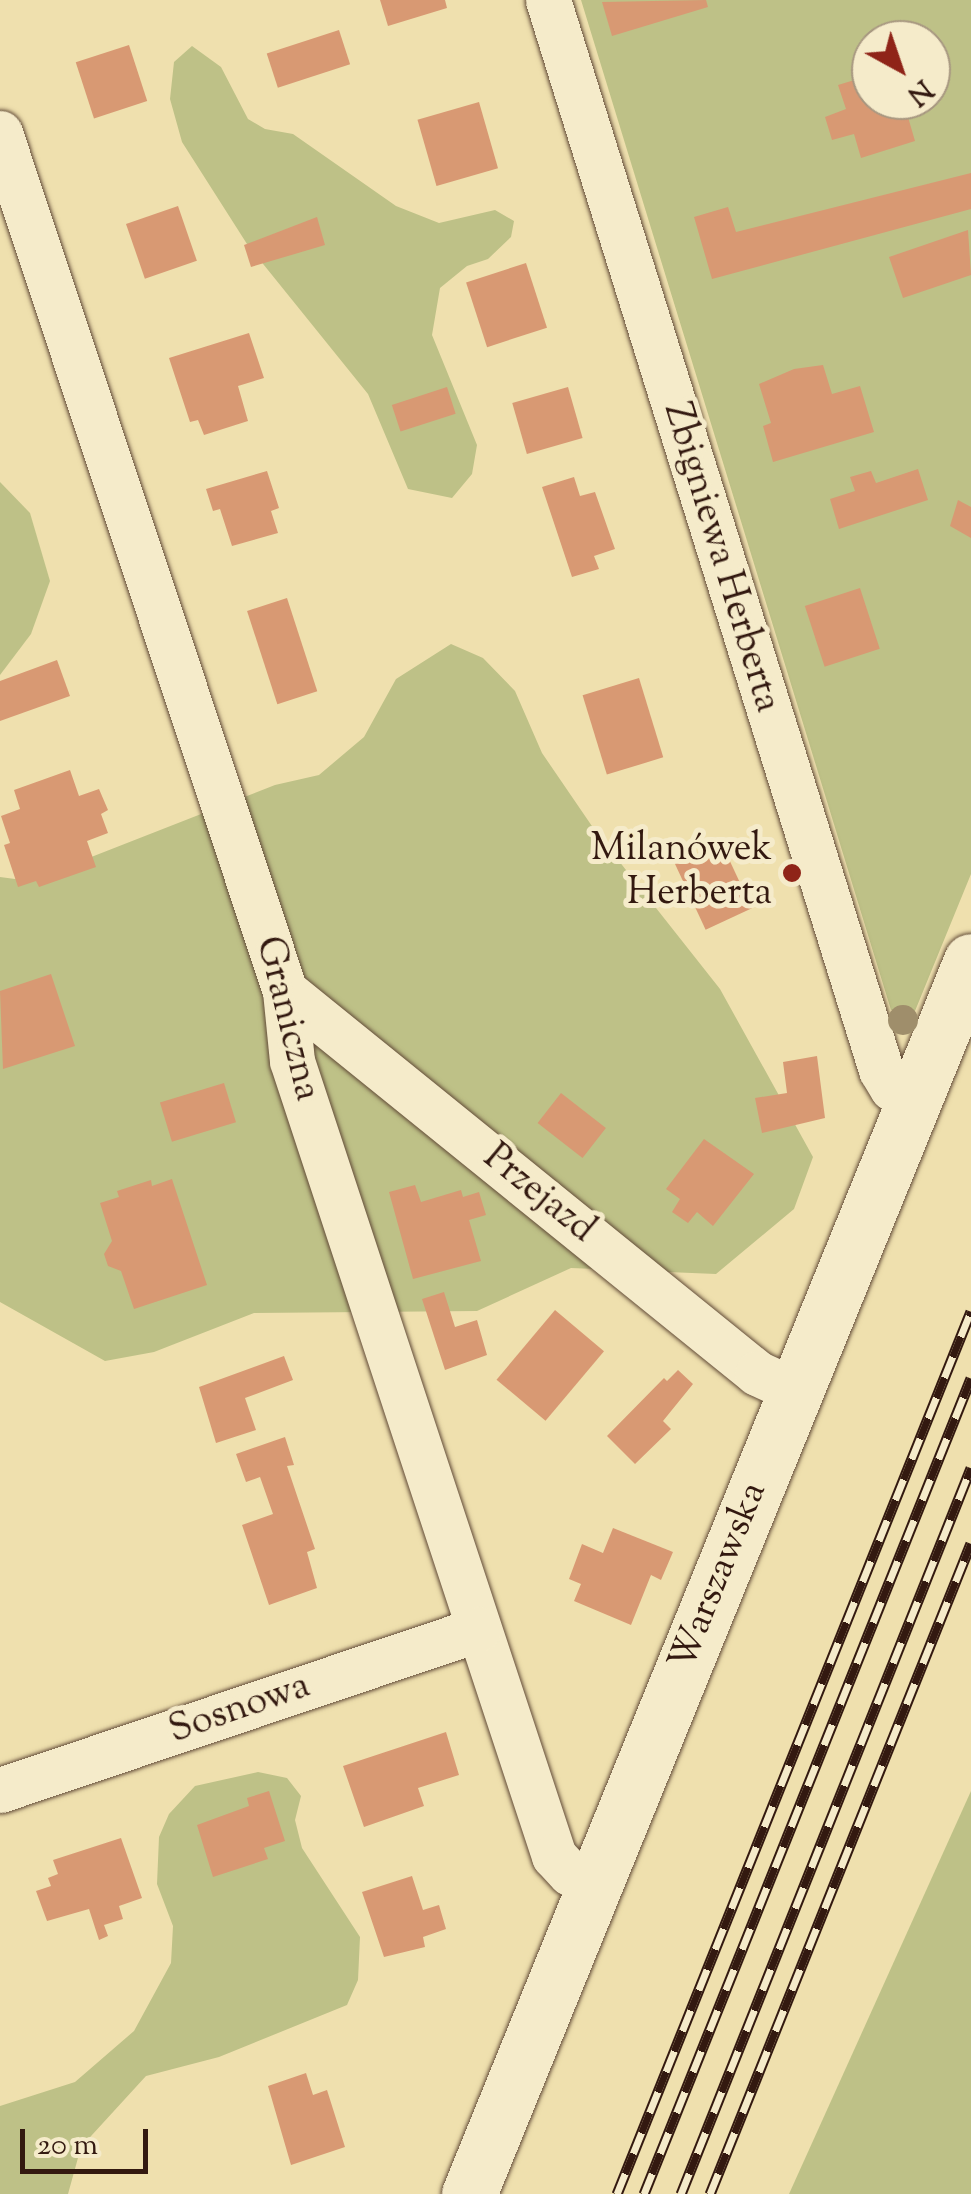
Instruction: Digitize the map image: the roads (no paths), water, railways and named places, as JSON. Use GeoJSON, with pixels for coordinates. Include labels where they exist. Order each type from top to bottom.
{"type":"FeatureCollection","features":[{"type":"Feature","properties":{"kind":"street","name":"Zbigniewa Herberta"},"geometry":{"type":"LineString","coordinates":[[548,0],[881,1070],[892,1088],[916,1099]]}},
{"type":"Feature","properties":{"kind":"street","name":"Graniczna"},"geometry":{"type":"LineString","coordinates":[[0,133],[285,991],[292,1062],[554,1856],[570,1873],[596,1885]]}},
{"type":"Feature","properties":{"kind":"street","name":"Warszawska"},"geometry":{"type":"LineString","coordinates":[[469,2194],[971,961]]}},
{"type":"Feature","properties":{"kind":"street","name":"Przejazd"},"geometry":{"type":"LineString","coordinates":[[285,991],[757,1373],[796,1392]]}},
{"type":"Feature","properties":{"kind":"street","name":"Sosnowa"},"geometry":{"type":"LineString","coordinates":[[0,1790],[479,1629]]}},
{"type":"Feature","properties":{"kind":"railway"},"geometry":{"type":"LineString","coordinates":[[617,2194],[971,1311]]}},
{"type":"Feature","properties":{"kind":"railway"},"geometry":{"type":"LineString","coordinates":[[644,2194],[971,1378]]}},
{"type":"Feature","properties":{"kind":"railway"},"geometry":{"type":"LineString","coordinates":[[681,2194],[971,1468]]}},
{"type":"Feature","properties":{"kind":"railway"},"geometry":{"type":"LineString","coordinates":[[710,2194],[971,1543]]}},
{"type":"Feature","properties":{"kind":"place","name":"Milanówek Herberta"},"geometry":{"type":"Point","coordinates":[792,873]}}]}
